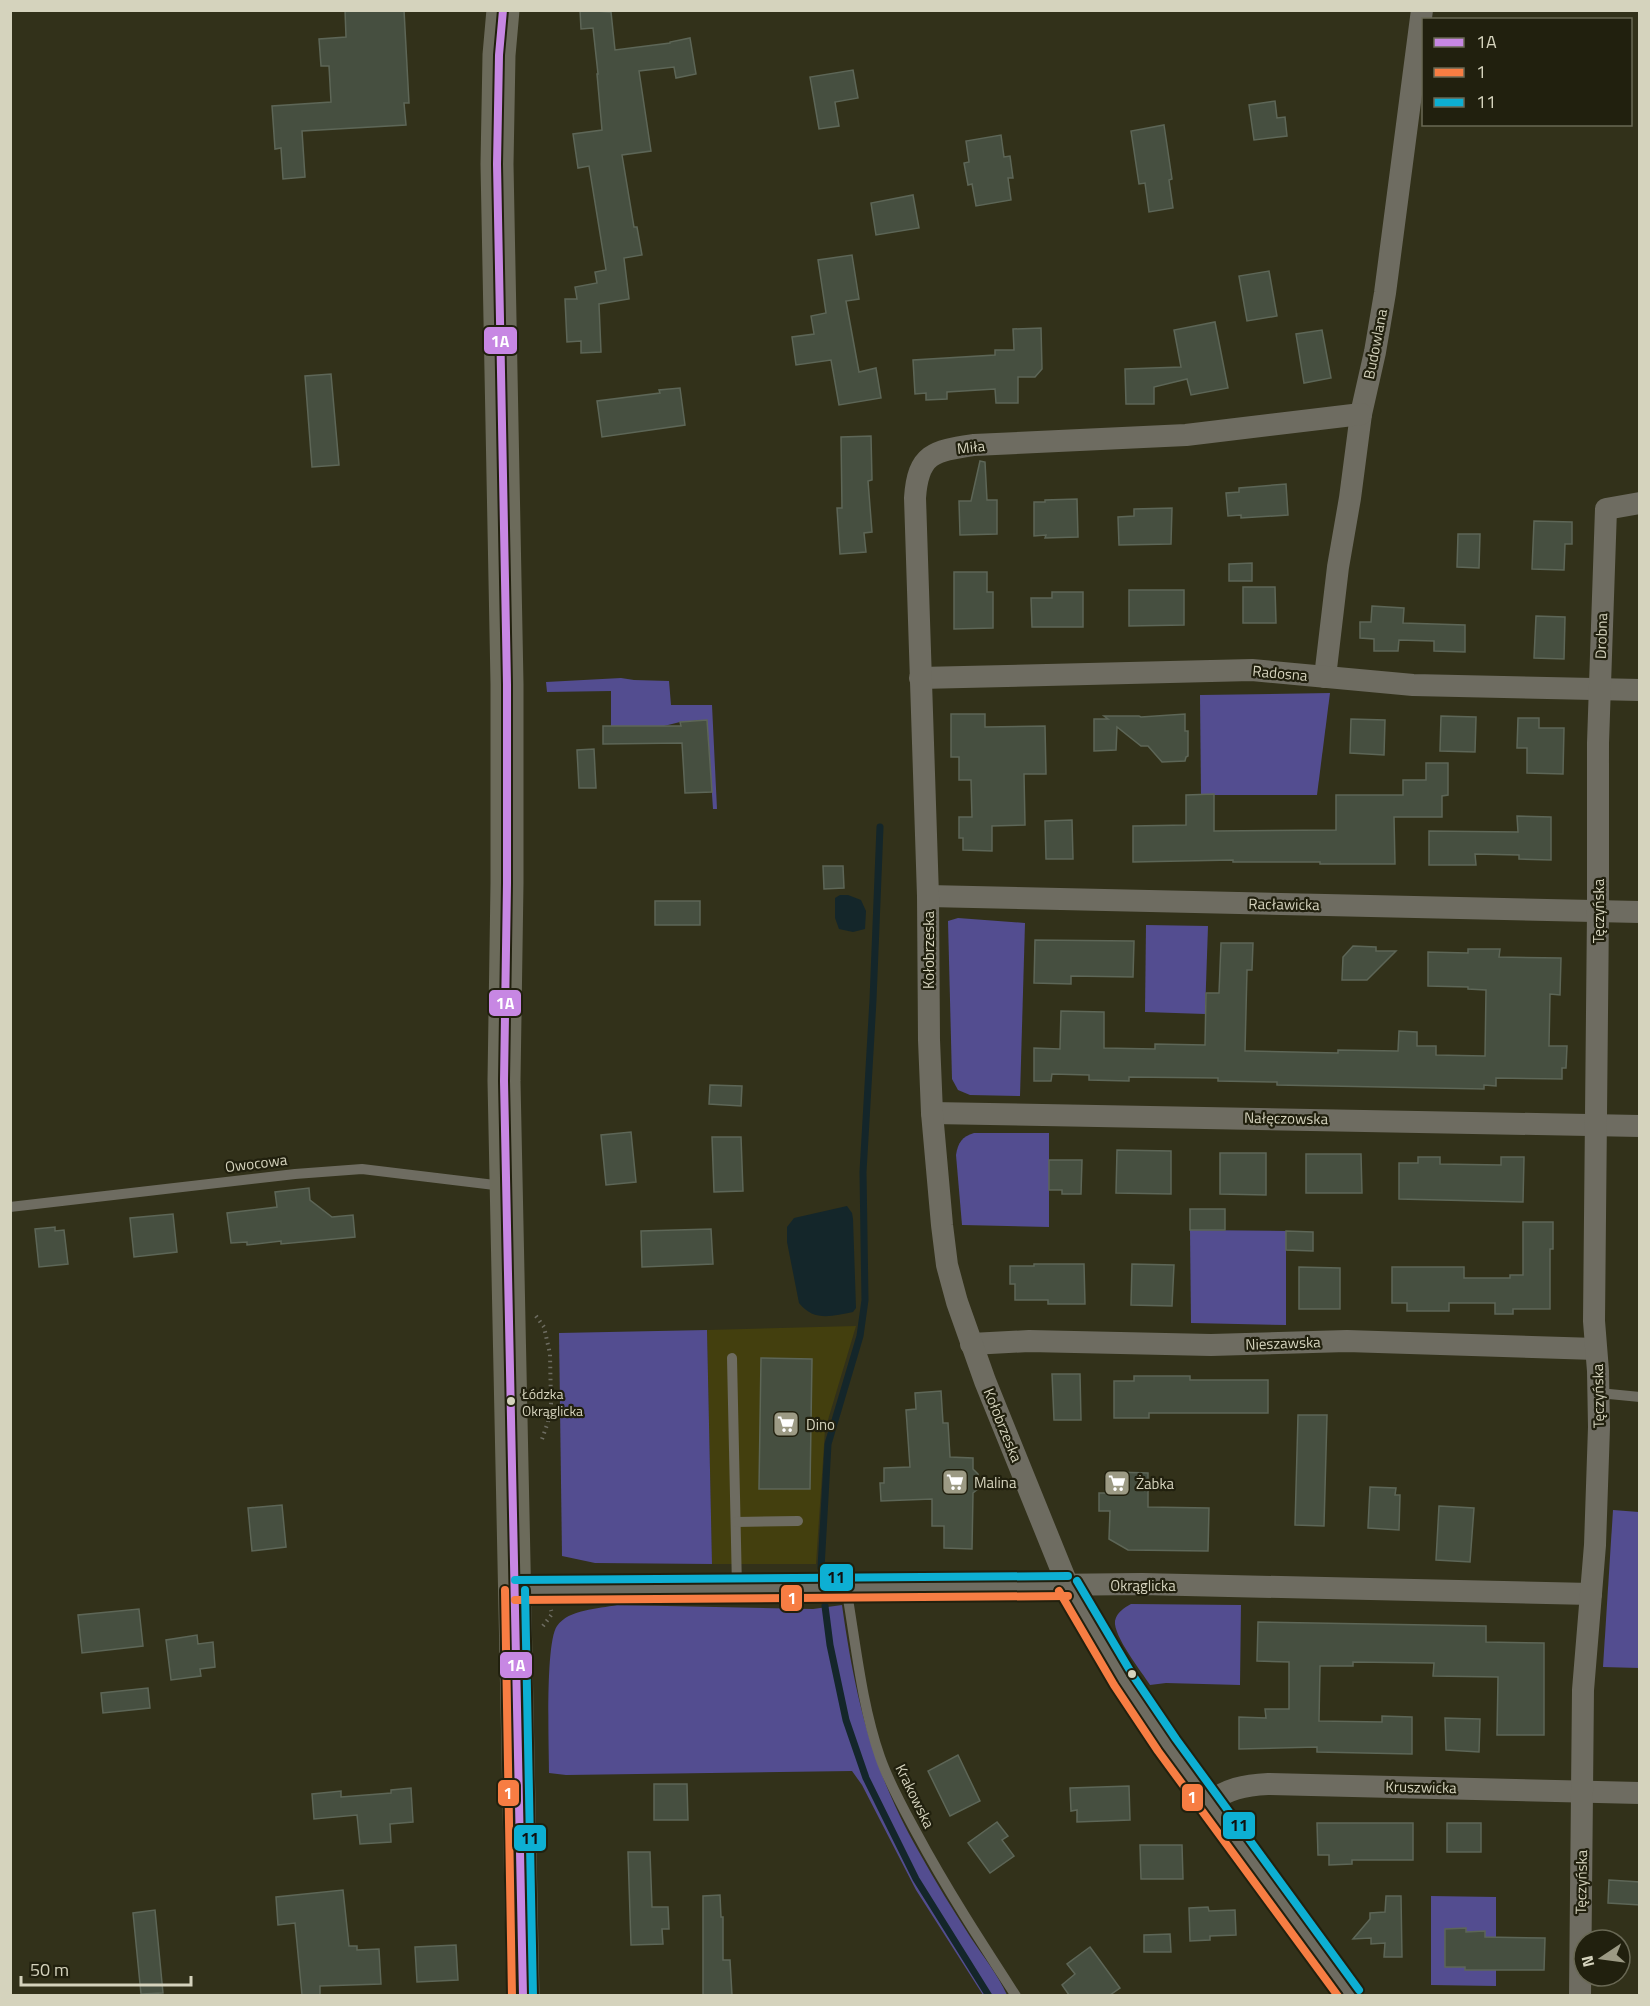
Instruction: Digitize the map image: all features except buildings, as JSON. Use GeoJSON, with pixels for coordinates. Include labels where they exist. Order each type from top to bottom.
{"type":"FeatureCollection","features":[{"type":"Feature","properties":{"kind":"main road"},"geometry":{"type":"LineString","coordinates":[[503,10],[499,55],[497,164],[507,684],[504,1081],[523,1995]]}},
{"type":"Feature","properties":{"kind":"street","name":"Budowlana"},"geometry":{"type":"LineString","coordinates":[[1325,677],[1360,414],[1375,352],[1385,293],[1422,10]]}},
{"type":"Feature","properties":{"kind":"street","name":"Miła"},"geometry":{"type":"LineString","coordinates":[[924,800],[915,498],[916,478],[923,464],[933,454],[974,445],[1186,435],[1360,414]]}},
{"type":"Feature","properties":{"kind":"street","name":"Drobna"},"geometry":{"type":"LineString","coordinates":[[1599,797],[1599,689],[1606,510],[1640,503]]}},
{"type":"Feature","properties":{"kind":"street","name":"Radosna"},"geometry":{"type":"LineString","coordinates":[[920,678],[1252,670],[1413,685],[1640,690]]}},
{"type":"Feature","properties":{"kind":"street","name":"Tęczyńska"},"geometry":{"type":"LineString","coordinates":[[1580,1995],[1583,1690],[1595,1545],[1599,1394],[1594,1321],[1599,797]]}},
{"type":"Feature","properties":{"kind":"street","name":"Kołobrzeska"},"geometry":{"type":"LineString","coordinates":[[924,800],[932,1113],[947,1265],[971,1344],[1068,1586],[1132,1693],[1208,1803],[1351,1995]]}},
{"type":"Feature","properties":{"kind":"street","name":"Racławicka"},"geometry":{"type":"LineString","coordinates":[[928,896],[1640,912]]}},
{"type":"Feature","properties":{"kind":"street","name":"Nałęczowska"},"geometry":{"type":"LineString","coordinates":[[932,1113],[1640,1125]]}},
{"type":"Feature","properties":{"kind":"street","name":"Nieszawska"},"geometry":{"type":"LineString","coordinates":[[971,1344],[1029,1341],[1211,1345],[1347,1341],[1596,1349]]}},
{"type":"Feature","properties":{"kind":"street","name":"Okrąglicka"},"geometry":{"type":"LineString","coordinates":[[515,1590],[1142,1584],[1591,1594]]}},
{"type":"Feature","properties":{"kind":"street","name":"Kruszwicka"},"geometry":{"type":"LineString","coordinates":[[1208,1803],[1222,1792],[1245,1785],[1268,1784],[1640,1793]]}},
{"type":"Feature","properties":{"kind":"lane","name":"Owocowa"},"geometry":{"type":"LineString","coordinates":[[10,1207],[295,1174],[362,1169],[506,1187]]}},
{"type":"Feature","properties":{"kind":"lane"},"geometry":{"type":"LineString","coordinates":[[732,1358],[737,1588]]}},
{"type":"Feature","properties":{"kind":"lane"},"geometry":{"type":"LineString","coordinates":[[1599,1394],[1640,1397]]}},
{"type":"Feature","properties":{"kind":"lane"},"geometry":{"type":"LineString","coordinates":[[736,1522],[798,1521]]}},
{"type":"Feature","properties":{"kind":"lane","name":"Krakowska"},"geometry":{"type":"LineString","coordinates":[[846,1587],[860,1679],[869,1722],[881,1759],[900,1802],[927,1853],[1016,1995]]}},
{"type":"Feature","properties":{"kind":"shaded area"},"geometry":{"type":"Polygon","coordinates":[[[621,678],[669,681],[671,705],[712,705],[717,809],[713,809],[707,720],[664,726],[611,726],[611,691],[547,692],[546,682],[621,678]]]}},
{"type":"Feature","properties":{"kind":"shaded area"},"geometry":{"type":"Polygon","coordinates":[[[1330,693],[1317,795],[1201,795],[1200,695],[1330,693]]]}},
{"type":"Feature","properties":{"kind":"shaded area"},"geometry":{"type":"Polygon","coordinates":[[[848,895],[861,900],[866,911],[865,929],[853,932],[839,929],[835,918],[835,898],[848,895]]]}},
{"type":"Feature","properties":{"kind":"shaded area"},"geometry":{"type":"Polygon","coordinates":[[[958,918],[1025,923],[1020,1096],[970,1095],[958,1090],[952,1079],[948,921],[958,918]]]}},
{"type":"Feature","properties":{"kind":"shaded area"},"geometry":{"type":"Polygon","coordinates":[[[1146,925],[1208,926],[1205,1014],[1145,1012],[1146,925]]]}},
{"type":"Feature","properties":{"kind":"shaded area"},"geometry":{"type":"Polygon","coordinates":[[[974,1133],[1049,1133],[1049,1227],[962,1225],[956,1155],[961,1141],[974,1133]]]}},
{"type":"Feature","properties":{"kind":"shaded area"},"geometry":{"type":"Polygon","coordinates":[[[847,1206],[853,1219],[856,1308],[853,1312],[838,1315],[817,1315],[799,1303],[787,1242],[787,1227],[794,1218],[847,1206]]]}},
{"type":"Feature","properties":{"kind":"shaded area"},"geometry":{"type":"Polygon","coordinates":[[[1190,1230],[1286,1231],[1286,1325],[1191,1323],[1190,1230]]]}},
{"type":"Feature","properties":{"kind":"shaded area"},"geometry":{"type":"Polygon","coordinates":[[[856,1326],[825,1430],[816,1564],[712,1564],[707,1330],[856,1326]]]}},
{"type":"Feature","properties":{"kind":"shaded area"},"geometry":{"type":"Polygon","coordinates":[[[707,1330],[712,1564],[595,1563],[562,1556],[559,1333],[707,1330]]]}},
{"type":"Feature","properties":{"kind":"shaded area"},"geometry":{"type":"Polygon","coordinates":[[[1613,1510],[1639,1512],[1639,1668],[1603,1667],[1613,1510]]]}},
{"type":"Feature","properties":{"kind":"shaded area"},"geometry":{"type":"Polygon","coordinates":[[[1131,1604],[1241,1605],[1240,1685],[1166,1683],[1150,1685],[1118,1636],[1116,1628],[1117,1615],[1131,1604]]]}},
{"type":"Feature","properties":{"kind":"shaded area"},"geometry":{"type":"Polygon","coordinates":[[[617,1605],[813,1609],[842,1605],[860,1702],[877,1762],[889,1792],[931,1874],[1007,1995],[983,1995],[916,1890],[862,1785],[852,1771],[566,1775],[549,1773],[549,1673],[553,1636],[557,1626],[562,1620],[576,1613],[617,1605]]]}},
{"type":"Feature","properties":{"kind":"shaded area"},"geometry":{"type":"Polygon","coordinates":[[[1431,1896],[1496,1897],[1496,1986],[1431,1985],[1431,1896]]]}},
{"type":"Feature","properties":{"kind":"waterway"},"geometry":{"type":"LineString","coordinates":[[821,1568],[828,1444],[860,1336],[865,1300],[863,1172],[880,827]]}},
{"type":"Feature","properties":{"kind":"waterway"},"geometry":{"type":"LineString","coordinates":[[825,1606],[830,1645],[846,1720],[866,1778],[916,1879],[989,1996]]}},
{"type":"Feature","properties":{"kind":"transit line","name":"1A"},"geometry":{"type":"LineString","coordinates":[[503,10],[499,55],[497,164],[507,684],[504,1081],[523,1996]]}},
{"type":"Feature","properties":{"kind":"transit line","name":"11"},"geometry":{"type":"LineString","coordinates":[[515,1580],[1068,1576]]}},
{"type":"Feature","properties":{"kind":"transit line","name":"11"},"geometry":{"type":"LineString","coordinates":[[1077,1581],[1132,1674],[1176,1739],[1359,1990]]}},
{"type":"Feature","properties":{"kind":"transit line","name":"1"},"geometry":{"type":"LineString","coordinates":[[505,1590],[512,1996]]}},
{"type":"Feature","properties":{"kind":"transit line","name":"11"},"geometry":{"type":"LineString","coordinates":[[525,1590],[533,1996]]}},
{"type":"Feature","properties":{"kind":"transit line","name":"1"},"geometry":{"type":"LineString","coordinates":[[1059,1591],[1114,1685],[1158,1751],[1338,1996]]}},
{"type":"Feature","properties":{"kind":"transit line","name":"1"},"geometry":{"type":"LineString","coordinates":[[515,1600],[1068,1596]]}},
{"type":"Feature","properties":{"kind":"place","name":"Łódzka Okrąglicka"},"geometry":{"type":"Point","coordinates":[511,1401]}},
{"type":"Feature","properties":{"kind":"place","name":"Dino"},"geometry":{"type":"Point","coordinates":[786,1424]}},
{"type":"Feature","properties":{"kind":"place","name":"Malina"},"geometry":{"type":"Point","coordinates":[955,1482]}},
{"type":"Feature","properties":{"kind":"place","name":"Żabka"},"geometry":{"type":"Point","coordinates":[1117,1483]}}]}
